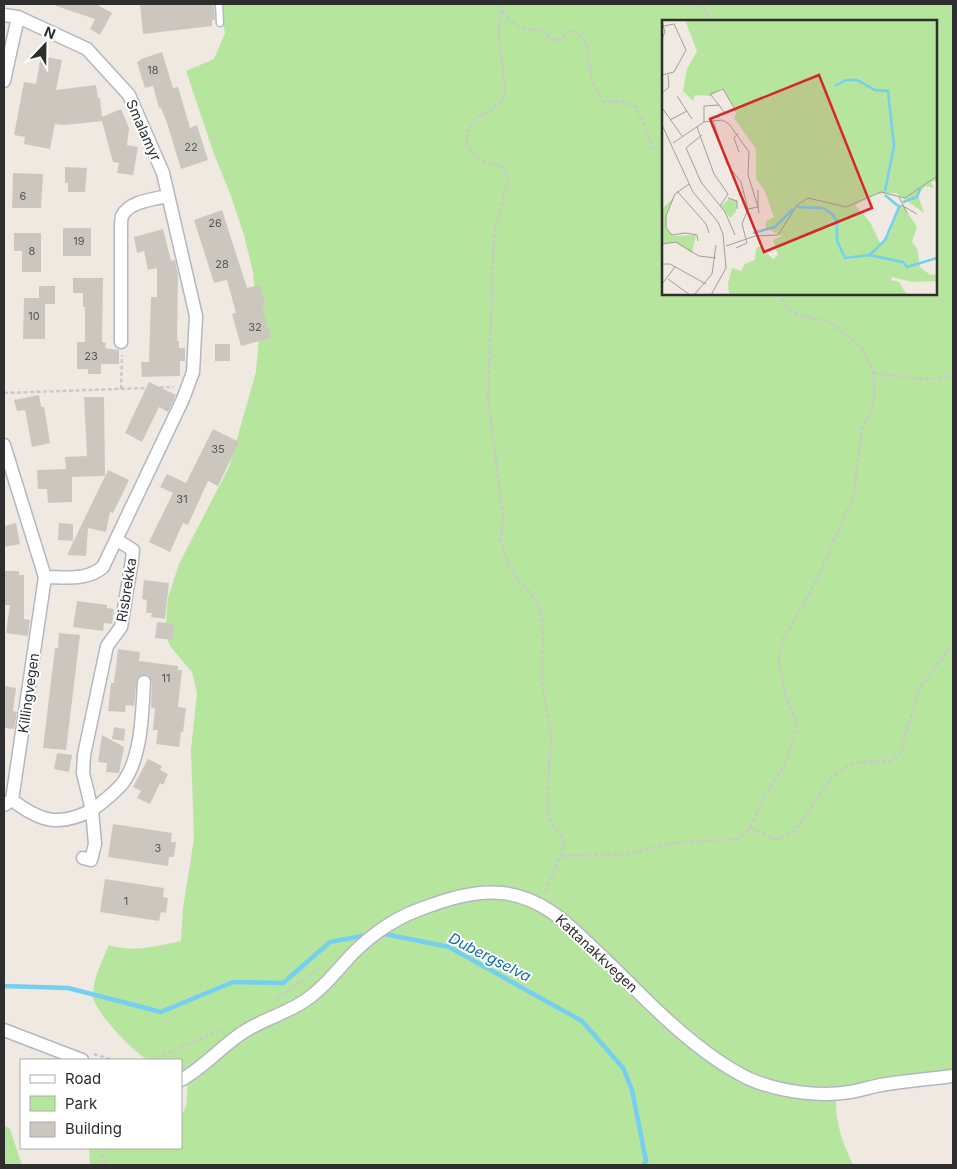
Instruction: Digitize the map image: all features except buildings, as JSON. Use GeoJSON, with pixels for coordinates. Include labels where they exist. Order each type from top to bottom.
{"type":"FeatureCollection","features":[{"type":"Feature","properties":{"kind":"street","name":"Smalamyr"},"geometry":{"type":"LineString","coordinates":[[4,15],[18,17],[87,49],[129,95],[164,173],[196,316],[193,372],[188,386]]}},
{"type":"Feature","properties":{"kind":"street"},"geometry":{"type":"LineString","coordinates":[[4,80],[18,17]]}},
{"type":"Feature","properties":{"kind":"street"},"geometry":{"type":"LineString","coordinates":[[121,342],[120,228],[122,216],[128,208],[168,196]]}},
{"type":"Feature","properties":{"kind":"street","name":"Risbrekka"},"geometry":{"type":"LineString","coordinates":[[83,858],[91,860],[95,844],[92,810],[83,773],[84,756],[107,646],[121,627],[132,560],[133,550],[117,540],[188,386]]}},
{"type":"Feature","properties":{"kind":"street","name":"Killingvegen"},"geometry":{"type":"LineString","coordinates":[[4,444],[44,577],[8,803]]}},
{"type":"Feature","properties":{"kind":"street"},"geometry":{"type":"LineString","coordinates":[[44,577],[84,577],[95,574],[103,567],[117,540]]}},
{"type":"Feature","properties":{"kind":"street"},"geometry":{"type":"LineString","coordinates":[[8,803],[43,818],[57,821],[77,818],[111,796],[123,783],[136,755],[143,711],[144,682]]}},
{"type":"Feature","properties":{"kind":"street","name":"Kattanakkvegen"},"geometry":{"type":"LineString","coordinates":[[182,1079],[254,1025],[301,1004],[311,997],[356,950],[400,918],[416,910],[456,898],[474,894],[498,893],[533,901],[553,912],[602,956],[681,1033],[727,1066],[756,1082],[787,1090],[829,1094],[953,1076]]}},
{"type":"Feature","properties":{"kind":"street"},"geometry":{"type":"LineString","coordinates":[[4,1030],[79,1059]]}},
{"type":"Feature","properties":{"kind":"lane"},"geometry":{"type":"LineString","coordinates":[[219,4],[220,24]]}},
{"type":"Feature","properties":{"kind":"path"},"geometry":{"type":"LineString","coordinates":[[502,4],[498,32],[505,85],[504,99],[491,110],[478,117],[467,131],[467,145],[474,155],[483,161],[502,166],[508,178],[494,234],[488,399],[502,517],[501,539],[506,558],[515,576],[533,596],[541,612],[543,636],[542,683],[552,733],[547,808],[550,823],[563,839],[564,846],[545,894],[552,898]]}},
{"type":"Feature","properties":{"kind":"path"},"geometry":{"type":"LineString","coordinates":[[699,4],[706,12],[709,20]]}},
{"type":"Feature","properties":{"kind":"path"},"geometry":{"type":"LineString","coordinates":[[502,12],[517,27],[527,31],[540,30],[553,40],[560,40],[570,31],[578,32],[586,43],[592,81],[603,101],[623,102],[635,106],[653,148],[662,155]]}},
{"type":"Feature","properties":{"kind":"path"},"geometry":{"type":"LineString","coordinates":[[561,856],[627,854],[672,843],[738,839],[750,828],[763,800],[785,763],[794,739],[796,720],[786,697],[778,661],[782,642],[815,584],[853,498],[862,430],[872,409],[875,395],[873,373],[862,347],[828,321],[805,317],[788,310],[779,295]]}},
{"type":"Feature","properties":{"kind":"path"},"geometry":{"type":"LineString","coordinates":[[121,342],[121,389]]}},
{"type":"Feature","properties":{"kind":"path"},"geometry":{"type":"LineString","coordinates":[[873,373],[921,378],[948,377],[953,375]]}},
{"type":"Feature","properties":{"kind":"path"},"geometry":{"type":"LineString","coordinates":[[4,393],[188,386]]}},
{"type":"Feature","properties":{"kind":"path"},"geometry":{"type":"LineString","coordinates":[[750,828],[776,839],[794,832],[832,776],[852,764],[872,760],[889,762],[900,754],[919,689],[953,643]]}},
{"type":"Feature","properties":{"kind":"path"},"geometry":{"type":"LineString","coordinates":[[100,1149],[105,1165]]}},
{"type":"Feature","properties":{"kind":"green space"},"geometry":{"type":"Polygon","coordinates":[[[219,4],[953,4],[953,1070],[878,1079],[849,1088],[836,1095],[840,1132],[853,1165],[90,1165],[89,1149],[182,1149],[182,1115],[186,1106],[188,1081],[182,1078],[182,1059],[147,1059],[141,1055],[107,1021],[95,1003],[93,989],[96,976],[109,945],[136,949],[181,941],[183,908],[194,839],[191,750],[197,693],[192,672],[170,646],[165,633],[168,598],[179,564],[229,467],[256,372],[259,338],[253,272],[244,235],[231,196],[214,154],[186,71],[214,59],[225,33],[219,4]]]}},
{"type":"Feature","properties":{"kind":"green space"},"geometry":{"type":"Polygon","coordinates":[[[4,1125],[10,1129],[22,1165],[4,1165],[4,1125]]]}},
{"type":"Feature","properties":{"kind":"waterway","name":"Dubergselva"},"geometry":{"type":"LineString","coordinates":[[380,933],[449,947],[582,1021],[623,1068],[632,1090],[646,1161],[644,1165]]}},
{"type":"Feature","properties":{"kind":"waterway","name":"Dubergselva"},"geometry":{"type":"LineString","coordinates":[[4,986],[68,988],[161,1012],[233,982],[283,983],[330,942],[367,935]]}}]}
